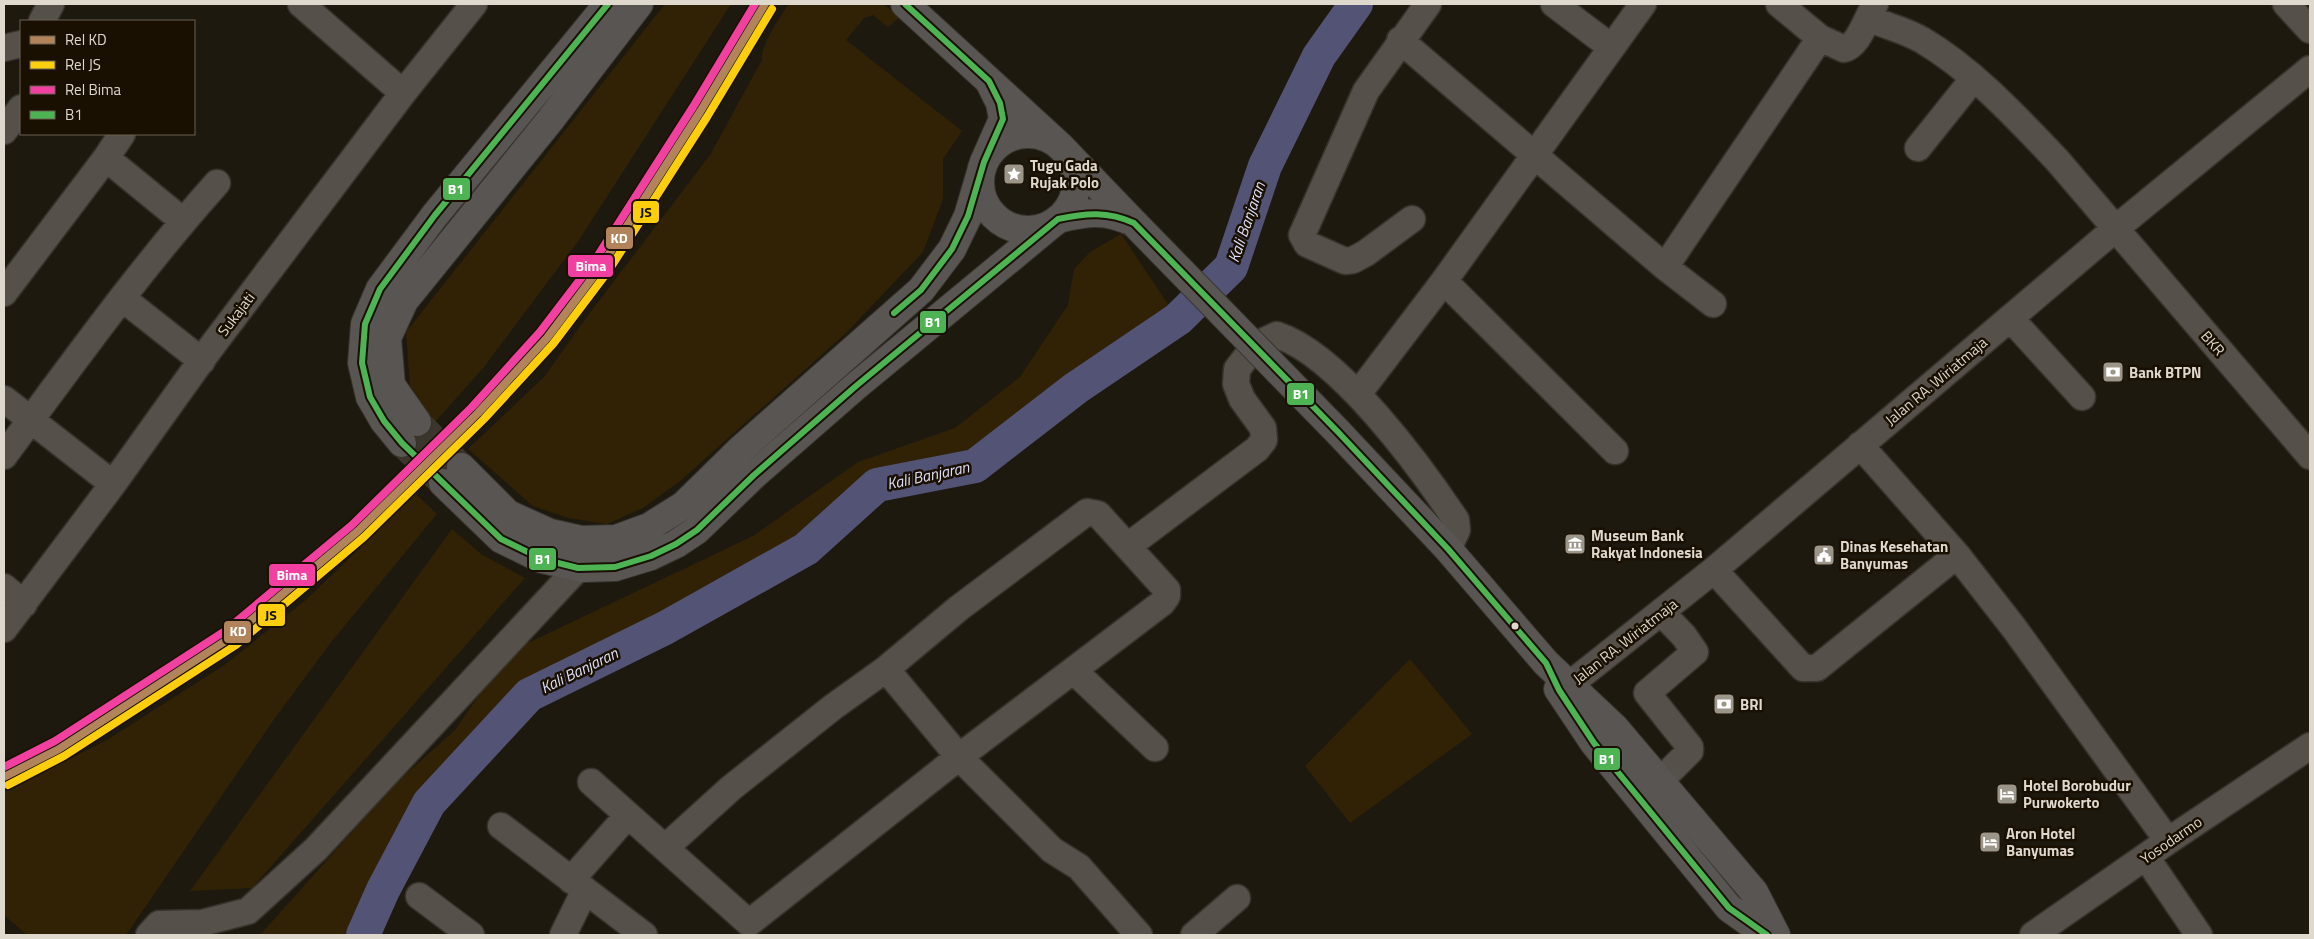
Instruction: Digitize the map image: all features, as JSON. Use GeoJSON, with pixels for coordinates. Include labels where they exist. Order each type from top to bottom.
{"type":"FeatureCollection","features":[{"type":"Feature","properties":{"kind":"main road"},"geometry":{"type":"LineString","coordinates":[[608,4],[435,216],[380,289],[365,324],[362,363],[370,397],[384,421],[410,433],[391,385],[387,338],[404,301],[551,118],[639,4]]}},
{"type":"Feature","properties":{"kind":"main road"},"geometry":{"type":"LineString","coordinates":[[905,4],[1059,145],[1338,432],[1448,549],[1546,663],[1564,688],[1594,743],[1728,908],[1765,931]]}},
{"type":"Feature","properties":{"kind":"main road"},"geometry":{"type":"LineString","coordinates":[[989,81],[1000,103],[1003,119],[984,162],[968,216],[952,249],[921,290],[740,450],[684,505],[649,527],[616,539],[581,540],[550,533],[508,514],[452,475],[501,540],[542,559],[578,568],[615,567],[651,556],[676,544],[697,530],[754,475],[856,386],[1058,219],[1068,209],[1074,197],[1076,182],[1069,156],[1059,145],[1036,135],[1011,137],[991,151],[984,162],[980,178],[982,194],[988,208],[999,220],[1013,227],[1029,230],[1045,227],[1058,219],[1082,213],[1100,212],[1118,215],[1134,223]]}},
{"type":"Feature","properties":{"kind":"main road"},"geometry":{"type":"LineString","coordinates":[[1564,688],[1615,728],[1754,892],[1765,931]]}},
{"type":"Feature","properties":{"kind":"street"},"geometry":{"type":"LineString","coordinates":[[43,20],[51,4]]}},
{"type":"Feature","properties":{"kind":"street"},"geometry":{"type":"LineString","coordinates":[[301,4],[403,93]]}},
{"type":"Feature","properties":{"kind":"street","name":"Sukajati"},"geometry":{"type":"LineString","coordinates":[[4,629],[403,93],[474,4]]}},
{"type":"Feature","properties":{"kind":"street"},"geometry":{"type":"LineString","coordinates":[[1412,219],[1353,260],[1344,261],[1307,244],[1302,235],[1366,91],[1400,40],[1428,4]]}},
{"type":"Feature","properties":{"kind":"street"},"geometry":{"type":"LineString","coordinates":[[1554,4],[1611,47]]}},
{"type":"Feature","properties":{"kind":"street"},"geometry":{"type":"LineString","coordinates":[[1358,394],[1444,281],[1643,4]]}},
{"type":"Feature","properties":{"kind":"street"},"geometry":{"type":"LineString","coordinates":[[1779,4],[1820,38],[1839,48],[1849,48],[1872,11]]}},
{"type":"Feature","properties":{"kind":"street"},"geometry":{"type":"LineString","coordinates":[[2286,4],[2310,30]]}},
{"type":"Feature","properties":{"kind":"street","name":"BKR"},"geometry":{"type":"LineString","coordinates":[[1872,11],[1922,40],[1974,78],[2057,160],[2308,449]]}},
{"type":"Feature","properties":{"kind":"street"},"geometry":{"type":"LineString","coordinates":[[1665,267],[1820,38]]}},
{"type":"Feature","properties":{"kind":"street"},"geometry":{"type":"LineString","coordinates":[[1400,40],[1665,267],[1714,304]]}},
{"type":"Feature","properties":{"kind":"street"},"geometry":{"type":"LineString","coordinates":[[4,48],[20,44]]}},
{"type":"Feature","properties":{"kind":"street","name":"Jalan RA. Wiriatmaja"},"geometry":{"type":"LineString","coordinates":[[1564,688],[1662,613],[1714,570],[2115,229],[2310,68]]}},
{"type":"Feature","properties":{"kind":"street"},"geometry":{"type":"LineString","coordinates":[[1918,148],[1974,78]]}},
{"type":"Feature","properties":{"kind":"street"},"geometry":{"type":"LineString","coordinates":[[4,131],[20,109]]}},
{"type":"Feature","properties":{"kind":"street"},"geometry":{"type":"LineString","coordinates":[[4,293],[121,135]]}},
{"type":"Feature","properties":{"kind":"street"},"geometry":{"type":"LineString","coordinates":[[106,158],[183,221]]}},
{"type":"Feature","properties":{"kind":"street"},"geometry":{"type":"LineString","coordinates":[[4,456],[122,298],[183,221],[217,182]]}},
{"type":"Feature","properties":{"kind":"street"},"geometry":{"type":"LineString","coordinates":[[1444,281],[1615,450]]}},
{"type":"Feature","properties":{"kind":"street"},"geometry":{"type":"LineString","coordinates":[[122,298],[202,361]]}},
{"type":"Feature","properties":{"kind":"street"},"geometry":{"type":"LineString","coordinates":[[2010,318],[2082,398]]}},
{"type":"Feature","properties":{"kind":"street"},"geometry":{"type":"LineString","coordinates":[[1128,546],[1257,449],[1264,440],[1264,428],[1242,399],[1236,384],[1237,369],[1262,342],[1277,335],[1293,340],[1307,348],[1358,394],[1413,461],[1456,520],[1457,530],[1448,549]]}},
{"type":"Feature","properties":{"kind":"street"},"geometry":{"type":"LineString","coordinates":[[4,399],[113,484]]}},
{"type":"Feature","properties":{"kind":"street"},"geometry":{"type":"LineString","coordinates":[[1860,445],[1957,555],[2014,628],[2168,841]]}},
{"type":"Feature","properties":{"kind":"street"},"geometry":{"type":"LineString","coordinates":[[591,782],[666,847],[748,923],[959,757],[1162,603],[1168,596],[1166,590],[1098,514],[1087,512],[959,608],[886,669],[833,707],[731,788],[666,847]]}},
{"type":"Feature","properties":{"kind":"street"},"geometry":{"type":"LineString","coordinates":[[1714,570],[1804,668],[1810,669],[1817,668],[1957,555]]}},
{"type":"Feature","properties":{"kind":"street"},"geometry":{"type":"LineString","coordinates":[[149,935],[159,924],[202,923],[248,911],[316,849],[578,568]]}},
{"type":"Feature","properties":{"kind":"street"},"geometry":{"type":"LineString","coordinates":[[4,587],[24,604]]}},
{"type":"Feature","properties":{"kind":"street"},"geometry":{"type":"LineString","coordinates":[[1660,781],[1677,766],[1690,749],[1648,693],[1695,652],[1684,636],[1662,613]]}},
{"type":"Feature","properties":{"kind":"street"},"geometry":{"type":"LineString","coordinates":[[886,669],[959,757],[1052,850],[1079,867],[1139,935]]}},
{"type":"Feature","properties":{"kind":"street"},"geometry":{"type":"LineString","coordinates":[[1074,670],[1155,748]]}},
{"type":"Feature","properties":{"kind":"street","name":"Yosodarmo"},"geometry":{"type":"LineString","coordinates":[[2033,935],[2168,841],[2310,746]]}},
{"type":"Feature","properties":{"kind":"street"},"geometry":{"type":"LineString","coordinates":[[563,935],[578,885],[628,815]]}},
{"type":"Feature","properties":{"kind":"street"},"geometry":{"type":"LineString","coordinates":[[500,826],[644,935]]}},
{"type":"Feature","properties":{"kind":"street"},"geometry":{"type":"LineString","coordinates":[[2146,857],[2198,935]]}},
{"type":"Feature","properties":{"kind":"street"},"geometry":{"type":"LineString","coordinates":[[419,896],[471,935]]}},
{"type":"Feature","properties":{"kind":"street"},"geometry":{"type":"LineString","coordinates":[[1194,935],[1238,898]]}},
{"type":"Feature","properties":{"kind":"shaded area"},"geometry":{"type":"Polygon","coordinates":[[[665,4],[731,4],[579,240],[484,367],[435,422],[410,386],[406,332],[665,4]]]}},
{"type":"Feature","properties":{"kind":"shaded area"},"geometry":{"type":"Polygon","coordinates":[[[789,4],[883,4],[900,17],[888,27],[873,15],[864,18],[846,40],[962,131],[943,159],[943,199],[923,252],[846,333],[680,481],[643,508],[607,524],[569,518],[533,506],[468,449],[544,377],[589,314],[710,155],[762,60],[764,48],[771,32],[789,4]]]}},
{"type":"Feature","properties":{"kind":"shaded area"},"geometry":{"type":"Polygon","coordinates":[[[1121,234],[1178,319],[1076,388],[975,466],[877,485],[806,549],[665,628],[529,695],[429,803],[383,890],[363,935],[260,935],[396,783],[455,730],[509,652],[753,536],[858,462],[955,428],[1020,377],[1068,305],[1074,269],[1090,252],[1121,234]]]}},
{"type":"Feature","properties":{"kind":"shaded area"},"geometry":{"type":"Polygon","coordinates":[[[416,494],[437,514],[332,641],[275,718],[126,935],[27,935],[4,915],[4,792],[107,740],[226,664],[307,599],[416,494]]]}},
{"type":"Feature","properties":{"kind":"shaded area"},"geometry":{"type":"Polygon","coordinates":[[[452,529],[481,554],[525,578],[252,888],[190,891],[452,529]]]}},
{"type":"Feature","properties":{"kind":"shaded area"},"geometry":{"type":"Polygon","coordinates":[[[1410,659],[1472,734],[1350,823],[1305,766],[1410,659]]]}},
{"type":"Feature","properties":{"kind":"waterway","name":"Kali Banjaran"},"geometry":{"type":"LineString","coordinates":[[363,935],[383,890],[429,803],[529,695],[665,628],[806,549],[877,485],[975,466],[1076,388],[1178,319],[1231,267],[1265,166],[1319,56],[1356,4]]}},
{"type":"Feature","properties":{"kind":"tunnel"},"geometry":{"type":"LineString","coordinates":[[417,422],[461,467]]}},
{"type":"Feature","properties":{"kind":"tunnel"},"geometry":{"type":"LineString","coordinates":[[402,443],[443,483]]}},
{"type":"Feature","properties":{"kind":"rail line","name":"Bima"},"geometry":{"type":"LineString","coordinates":[[4,767],[55,741],[225,631],[352,525],[472,407],[540,332],[595,260],[693,107],[755,4]]}},
{"type":"Feature","properties":{"kind":"rail line","name":"KD"},"geometry":{"type":"LineString","coordinates":[[4,777],[59,749],[230,638],[358,531],[478,413],[547,338],[602,265],[700,112],[765,4]]}},
{"type":"Feature","properties":{"kind":"rail line","name":"JS"},"geometry":{"type":"LineString","coordinates":[[8,785],[64,756],[236,645],[364,537],[484,419],[553,344],[609,270],[707,117],[772,9]]}},
{"type":"Feature","properties":{"kind":"transit line","name":"B1"},"geometry":{"type":"LineString","coordinates":[[608,4],[435,215],[380,289],[365,324],[362,363],[370,397],[384,421],[402,443],[501,539],[542,559],[578,568],[615,567],[651,556],[676,544],[697,530],[754,475],[856,386],[1058,219],[1078,215],[1097,214],[1115,216],[1134,223],[1338,432],[1448,549],[1546,663],[1559,690],[1594,743],[1729,908],[1767,935]]}},
{"type":"Feature","properties":{"kind":"transit line","name":"B1"},"geometry":{"type":"LineString","coordinates":[[894,313],[921,290],[952,249],[968,216],[984,162],[1003,119],[1000,103],[989,81],[905,4]]}},
{"type":"Feature","properties":{"kind":"place","name":"Tugu Gada Rujak Polo"},"geometry":{"type":"Point","coordinates":[1014,174]}},
{"type":"Feature","properties":{"kind":"place","name":"Bank BTPN"},"geometry":{"type":"Point","coordinates":[2113,372]}},
{"type":"Feature","properties":{"kind":"place","name":"Museum Bank Rakyat Indonesia"},"geometry":{"type":"Point","coordinates":[1575,544]}},
{"type":"Feature","properties":{"kind":"place","name":"Dinas Kesehatan Banyumas"},"geometry":{"type":"Point","coordinates":[1824,555]}},
{"type":"Feature","properties":{"kind":"place","name":"BRI"},"geometry":{"type":"Point","coordinates":[1724,704]}},
{"type":"Feature","properties":{"kind":"place","name":"Hotel Borobudur Purwokerto"},"geometry":{"type":"Point","coordinates":[2007,794]}},
{"type":"Feature","properties":{"kind":"place","name":"Aron Hotel Banyumas"},"geometry":{"type":"Point","coordinates":[1990,842]}}]}
